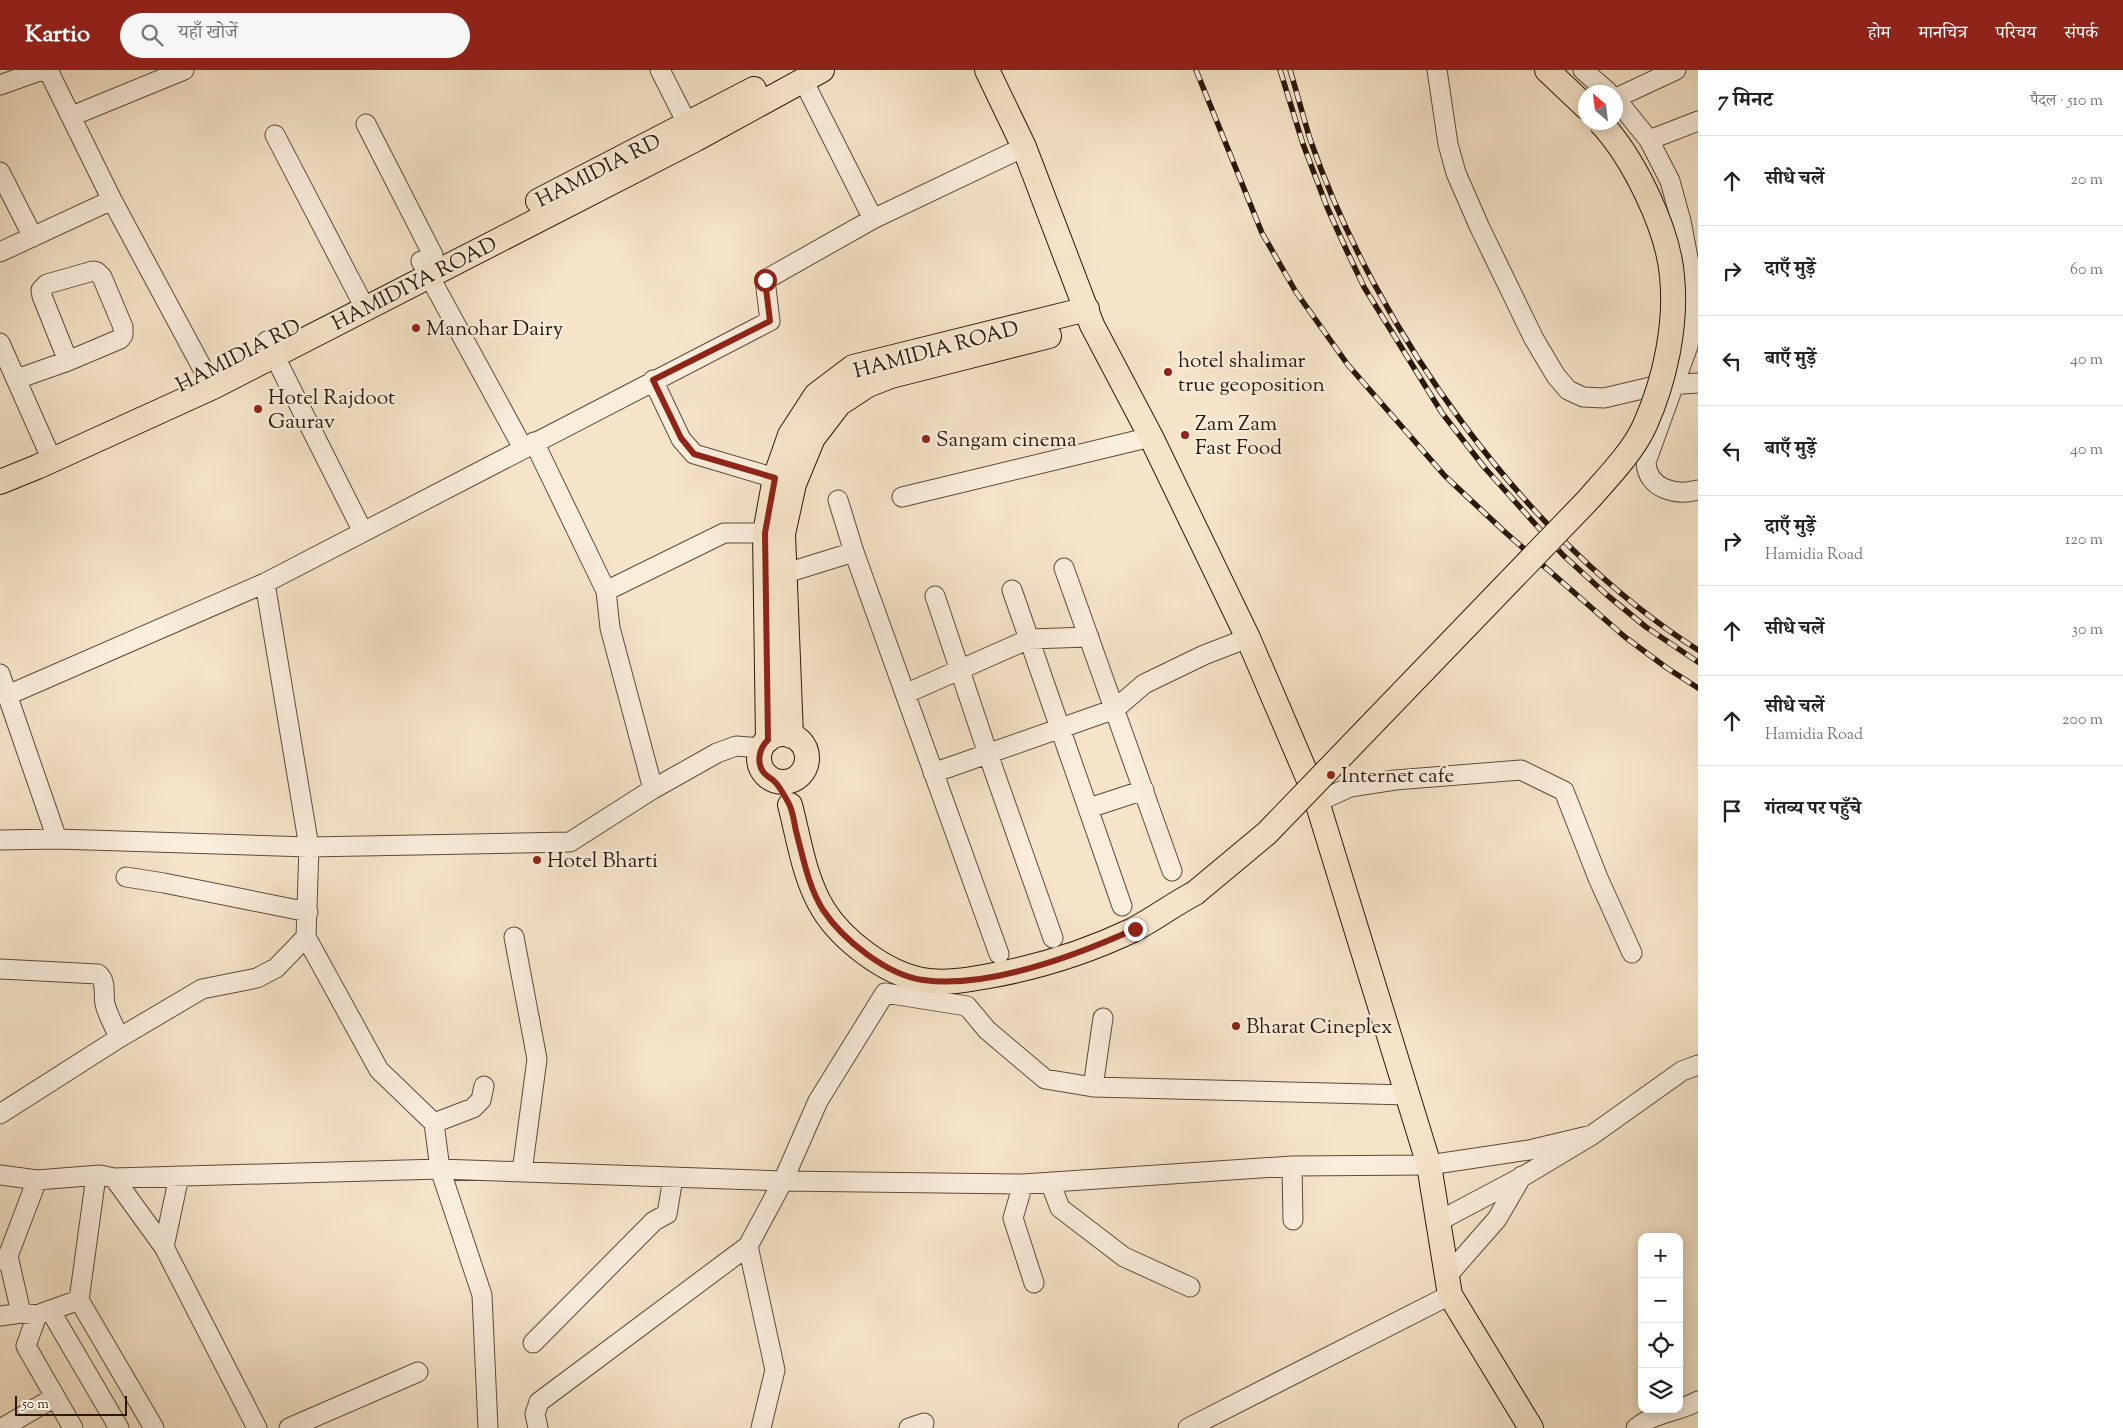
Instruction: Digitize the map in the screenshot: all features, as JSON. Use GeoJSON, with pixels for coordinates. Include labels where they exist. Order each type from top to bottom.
{"type":"FeatureCollection","features":[{"type":"Feature","properties":{"kind":"main road"},"geometry":{"type":"LineString","coordinates":[[987,70],[1024,147],[1089,317],[1151,437],[1248,638],[1317,802],[1429,1165],[1448,1285],[1531,1428]]}},
{"type":"Feature","properties":{"kind":"main road"},"geometry":{"type":"LineString","coordinates":[[1547,70],[1578,99]]}},
{"type":"Feature","properties":{"kind":"main road","name":"HAMIDIYA ROAD"},"geometry":{"type":"LineString","coordinates":[[0,482],[213,387],[270,348],[427,264],[805,73]]}},
{"type":"Feature","properties":{"kind":"main road"},"geometry":{"type":"LineString","coordinates":[[790,804],[799,777],[804,771],[807,757],[802,743],[774,741],[759,756],[761,769],[773,780],[790,804],[810,881],[823,909],[844,935],[868,956],[896,971],[921,980],[964,981],[1025,969],[1098,945],[1135,929],[1195,893],[1267,833],[1588,500],[1621,462],[1645,426],[1663,373],[1672,317],[1672,275],[1652,204],[1634,169],[1606,130]]}},
{"type":"Feature","properties":{"kind":"main road","name":"HAMIDIA ROAD"},"geometry":{"type":"LineString","coordinates":[[774,741],[765,533],[775,478],[790,435],[816,395],[853,382],[891,376],[1089,317]]}},
{"type":"Feature","properties":{"kind":"main road","name":"HAMIDIA RD"},"geometry":{"type":"LineString","coordinates":[[0,464],[47,449],[205,373],[270,348]]}},
{"type":"Feature","properties":{"kind":"main road","name":"HAMIDIA ROAD"},"geometry":{"type":"LineString","coordinates":[[774,741],[783,574],[783,534],[794,484],[813,438],[853,382]]}},
{"type":"Feature","properties":{"kind":"main road"},"geometry":{"type":"LineString","coordinates":[[773,780],[785,782],[799,777]]}},
{"type":"Feature","properties":{"kind":"street"},"geometry":{"type":"LineString","coordinates":[[0,85],[42,70]]}},
{"type":"Feature","properties":{"kind":"street"},"geometry":{"type":"LineString","coordinates":[[48,70],[112,200],[205,373]]}},
{"type":"Feature","properties":{"kind":"street"},"geometry":{"type":"LineString","coordinates":[[72,116],[184,70]]}},
{"type":"Feature","properties":{"kind":"street"},"geometry":{"type":"LineString","coordinates":[[660,70],[692,131]]}},
{"type":"Feature","properties":{"kind":"street"},"geometry":{"type":"LineString","coordinates":[[1438,70],[1448,144],[1456,174],[1534,338],[1556,376],[1568,390],[1583,397],[1604,398],[1655,386],[1698,383]]}},
{"type":"Feature","properties":{"kind":"street"},"geometry":{"type":"LineString","coordinates":[[1583,70],[1600,85]]}},
{"type":"Feature","properties":{"kind":"street"},"geometry":{"type":"LineString","coordinates":[[1623,95],[1673,70]]}},
{"type":"Feature","properties":{"kind":"street"},"geometry":{"type":"LineString","coordinates":[[805,73],[873,219]]}},
{"type":"Feature","properties":{"kind":"street"},"geometry":{"type":"LineString","coordinates":[[1623,108],[1649,140],[1670,181],[1681,221],[1689,264],[1692,308],[1688,346],[1646,462],[1646,472],[1667,491],[1679,493],[1698,490]]}},
{"type":"Feature","properties":{"kind":"street"},"geometry":{"type":"LineString","coordinates":[[1649,140],[1698,121]]}},
{"type":"Feature","properties":{"kind":"street"},"geometry":{"type":"LineString","coordinates":[[366,124],[427,264],[528,445],[606,592],[610,628],[653,789]]}},
{"type":"Feature","properties":{"kind":"street"},"geometry":{"type":"LineString","coordinates":[[275,135],[361,301]]}},
{"type":"Feature","properties":{"kind":"street"},"geometry":{"type":"LineString","coordinates":[[8,695],[265,584],[528,445],[770,321],[765,280],[873,219],[1024,147]]}},
{"type":"Feature","properties":{"kind":"street"},"geometry":{"type":"LineString","coordinates":[[0,172],[32,237]]}},
{"type":"Feature","properties":{"kind":"street"},"geometry":{"type":"LineString","coordinates":[[0,252],[112,200]]}},
{"type":"Feature","properties":{"kind":"street"},"geometry":{"type":"LineString","coordinates":[[17,380],[68,361],[120,339],[124,335],[120,319],[102,277],[97,272],[93,271],[47,284],[42,290],[42,296],[68,361]]}},
{"type":"Feature","properties":{"kind":"street"},"geometry":{"type":"LineString","coordinates":[[0,343],[47,449]]}},
{"type":"Feature","properties":{"kind":"street"},"geometry":{"type":"LineString","coordinates":[[270,348],[363,532]]}},
{"type":"Feature","properties":{"kind":"street"},"geometry":{"type":"LineString","coordinates":[[653,380],[681,438],[694,454],[775,478]]}},
{"type":"Feature","properties":{"kind":"street"},"geometry":{"type":"LineString","coordinates":[[902,497],[1151,437]]}},
{"type":"Feature","properties":{"kind":"street"},"geometry":{"type":"LineString","coordinates":[[838,500],[854,552],[999,954]]}},
{"type":"Feature","properties":{"kind":"street"},"geometry":{"type":"LineString","coordinates":[[606,592],[724,533],[765,533]]}},
{"type":"Feature","properties":{"kind":"street"},"geometry":{"type":"LineString","coordinates":[[783,574],[854,552]]}},
{"type":"Feature","properties":{"kind":"street"},"geometry":{"type":"LineString","coordinates":[[1064,568],[1172,870]]}},
{"type":"Feature","properties":{"kind":"street"},"geometry":{"type":"LineString","coordinates":[[265,584],[309,847],[306,937],[379,1070],[434,1123],[440,1169],[482,1295],[488,1428]]}},
{"type":"Feature","properties":{"kind":"street"},"geometry":{"type":"LineString","coordinates":[[1012,590],[1122,906]]}},
{"type":"Feature","properties":{"kind":"street"},"geometry":{"type":"LineString","coordinates":[[935,596],[1053,938]]}},
{"type":"Feature","properties":{"kind":"street"},"geometry":{"type":"LineString","coordinates":[[905,694],[1029,639],[1089,637]]}},
{"type":"Feature","properties":{"kind":"street"},"geometry":{"type":"LineString","coordinates":[[933,773],[1115,709],[1144,684],[1204,655],[1248,638]]}},
{"type":"Feature","properties":{"kind":"street"},"geometry":{"type":"LineString","coordinates":[[0,674],[57,839]]}},
{"type":"Feature","properties":{"kind":"street"},"geometry":{"type":"LineString","coordinates":[[0,840],[57,839],[309,847],[570,842],[653,789],[717,753],[736,746],[774,741]]}},
{"type":"Feature","properties":{"kind":"street"},"geometry":{"type":"LineString","coordinates":[[1317,802],[1350,787],[1395,780],[1521,770],[1564,791],[1598,878],[1632,953]]}},
{"type":"Feature","properties":{"kind":"street"},"geometry":{"type":"LineString","coordinates":[[1089,808],[1144,790]]}},
{"type":"Feature","properties":{"kind":"street"},"geometry":{"type":"LineString","coordinates":[[126,877],[308,912]]}},
{"type":"Feature","properties":{"kind":"street"},"geometry":{"type":"LineString","coordinates":[[0,1114],[119,1038],[202,989],[257,978],[276,968],[306,937]]}},
{"type":"Feature","properties":{"kind":"street"},"geometry":{"type":"LineString","coordinates":[[514,937],[536,1059],[522,1172]]}},
{"type":"Feature","properties":{"kind":"street"},"geometry":{"type":"LineString","coordinates":[[0,969],[98,974],[101,976],[105,1004],[119,1038]]}},
{"type":"Feature","properties":{"kind":"street"},"geometry":{"type":"LineString","coordinates":[[538,1428],[535,1414],[539,1402],[748,1246],[783,1181],[818,1101],[885,993],[967,1006],[987,1030],[1045,1079],[1093,1086],[1408,1095]]}},
{"type":"Feature","properties":{"kind":"street"},"geometry":{"type":"LineString","coordinates":[[1093,1086],[1103,1018]]}},
{"type":"Feature","properties":{"kind":"street"},"geometry":{"type":"LineString","coordinates":[[1437,1222],[1522,1177],[1592,1135],[1682,1071],[1697,1070]]}},
{"type":"Feature","properties":{"kind":"street"},"geometry":{"type":"LineString","coordinates":[[434,1123],[473,1108],[481,1100],[484,1086]]}},
{"type":"Feature","properties":{"kind":"street"},"geometry":{"type":"LineString","coordinates":[[0,1175],[37,1180],[440,1169],[783,1181],[1023,1184],[1292,1166],[1429,1165],[1520,1152],[1592,1135]]}},
{"type":"Feature","properties":{"kind":"street"},"geometry":{"type":"LineString","coordinates":[[1188,1428],[1448,1285],[1497,1220],[1522,1177],[1520,1152]]}},
{"type":"Feature","properties":{"kind":"street"},"geometry":{"type":"LineString","coordinates":[[1292,1166],[1294,1220]]}},
{"type":"Feature","properties":{"kind":"street"},"geometry":{"type":"LineString","coordinates":[[164,1247],[179,1176]]}},
{"type":"Feature","properties":{"kind":"street"},"geometry":{"type":"LineString","coordinates":[[105,1177],[164,1247],[257,1428]]}},
{"type":"Feature","properties":{"kind":"street"},"geometry":{"type":"LineString","coordinates":[[105,1177],[79,1300],[154,1428]]}},
{"type":"Feature","properties":{"kind":"street"},"geometry":{"type":"LineString","coordinates":[[533,1343],[654,1221],[667,1214],[672,1178]]}},
{"type":"Feature","properties":{"kind":"street"},"geometry":{"type":"LineString","coordinates":[[37,1180],[4,1258],[36,1312],[120,1428]]}},
{"type":"Feature","properties":{"kind":"street"},"geometry":{"type":"LineString","coordinates":[[1050,1182],[1060,1208],[1124,1257],[1190,1287]]}},
{"type":"Feature","properties":{"kind":"street"},"geometry":{"type":"LineString","coordinates":[[1023,1184],[1013,1218],[1034,1283]]}},
{"type":"Feature","properties":{"kind":"street"},"geometry":{"type":"LineString","coordinates":[[748,1246],[775,1370],[761,1428]]}},
{"type":"Feature","properties":{"kind":"street"},"geometry":{"type":"LineString","coordinates":[[0,1316],[36,1312],[79,1300]]}},
{"type":"Feature","properties":{"kind":"street"},"geometry":{"type":"LineString","coordinates":[[36,1312],[26,1346],[72,1428]]}},
{"type":"Feature","properties":{"kind":"street"},"geometry":{"type":"LineString","coordinates":[[289,1428],[418,1372]]}},
{"type":"Feature","properties":{"kind":"street"},"geometry":{"type":"LineString","coordinates":[[2,1428],[55,1397]]}},
{"type":"Feature","properties":{"kind":"street"},"geometry":{"type":"LineString","coordinates":[[1636,1428],[1657,1415],[1686,1407],[1698,1401]]}},
{"type":"Feature","properties":{"kind":"railway"},"geometry":{"type":"LineString","coordinates":[[1196,70],[1262,233],[1296,292],[1348,365],[1445,476],[1506,533],[1625,637],[1698,688]]}},
{"type":"Feature","properties":{"kind":"railway"},"geometry":{"type":"LineString","coordinates":[[1280,70],[1303,144],[1327,207],[1346,249],[1364,287],[1442,413],[1484,467],[1563,555],[1646,627],[1698,662]]}},
{"type":"Feature","properties":{"kind":"railway"},"geometry":{"type":"LineString","coordinates":[[1290,70],[1310,139],[1339,211],[1374,284],[1416,356],[1464,425],[1517,491],[1574,551],[1635,605],[1698,650]]}},
{"type":"Feature","properties":{"kind":"place","name":"Manohar Dairy"},"geometry":{"type":"Point","coordinates":[416,328]}},
{"type":"Feature","properties":{"kind":"place","name":"hotel shalimar true geoposition"},"geometry":{"type":"Point","coordinates":[1168,372]}},
{"type":"Feature","properties":{"kind":"place","name":"Hotel Rajdoot Gaurav"},"geometry":{"type":"Point","coordinates":[258,409]}},
{"type":"Feature","properties":{"kind":"place","name":"Zam Zam Fast Food"},"geometry":{"type":"Point","coordinates":[1185,435]}},
{"type":"Feature","properties":{"kind":"place","name":"Sangam cinema"},"geometry":{"type":"Point","coordinates":[926,439]}},
{"type":"Feature","properties":{"kind":"place","name":"Internet cafe"},"geometry":{"type":"Point","coordinates":[1331,775]}},
{"type":"Feature","properties":{"kind":"place","name":"Hotel Bharti"},"geometry":{"type":"Point","coordinates":[537,860]}},
{"type":"Feature","properties":{"kind":"place","name":"Bharat Cineplex"},"geometry":{"type":"Point","coordinates":[1236,1026]}},
{"type":"Feature","properties":{"kind":"route"},"geometry":{"type":"LineString","coordinates":[[765,280],[770,321],[653,380],[681,438],[694,454],[775,478],[765,533],[768,740],[761,749],[759,762],[761,769],[773,780],[790,804],[810,881],[823,909],[844,935],[868,956],[896,971],[921,980],[943,982],[964,981],[1025,969],[1098,945],[1135,929]]}}]}
